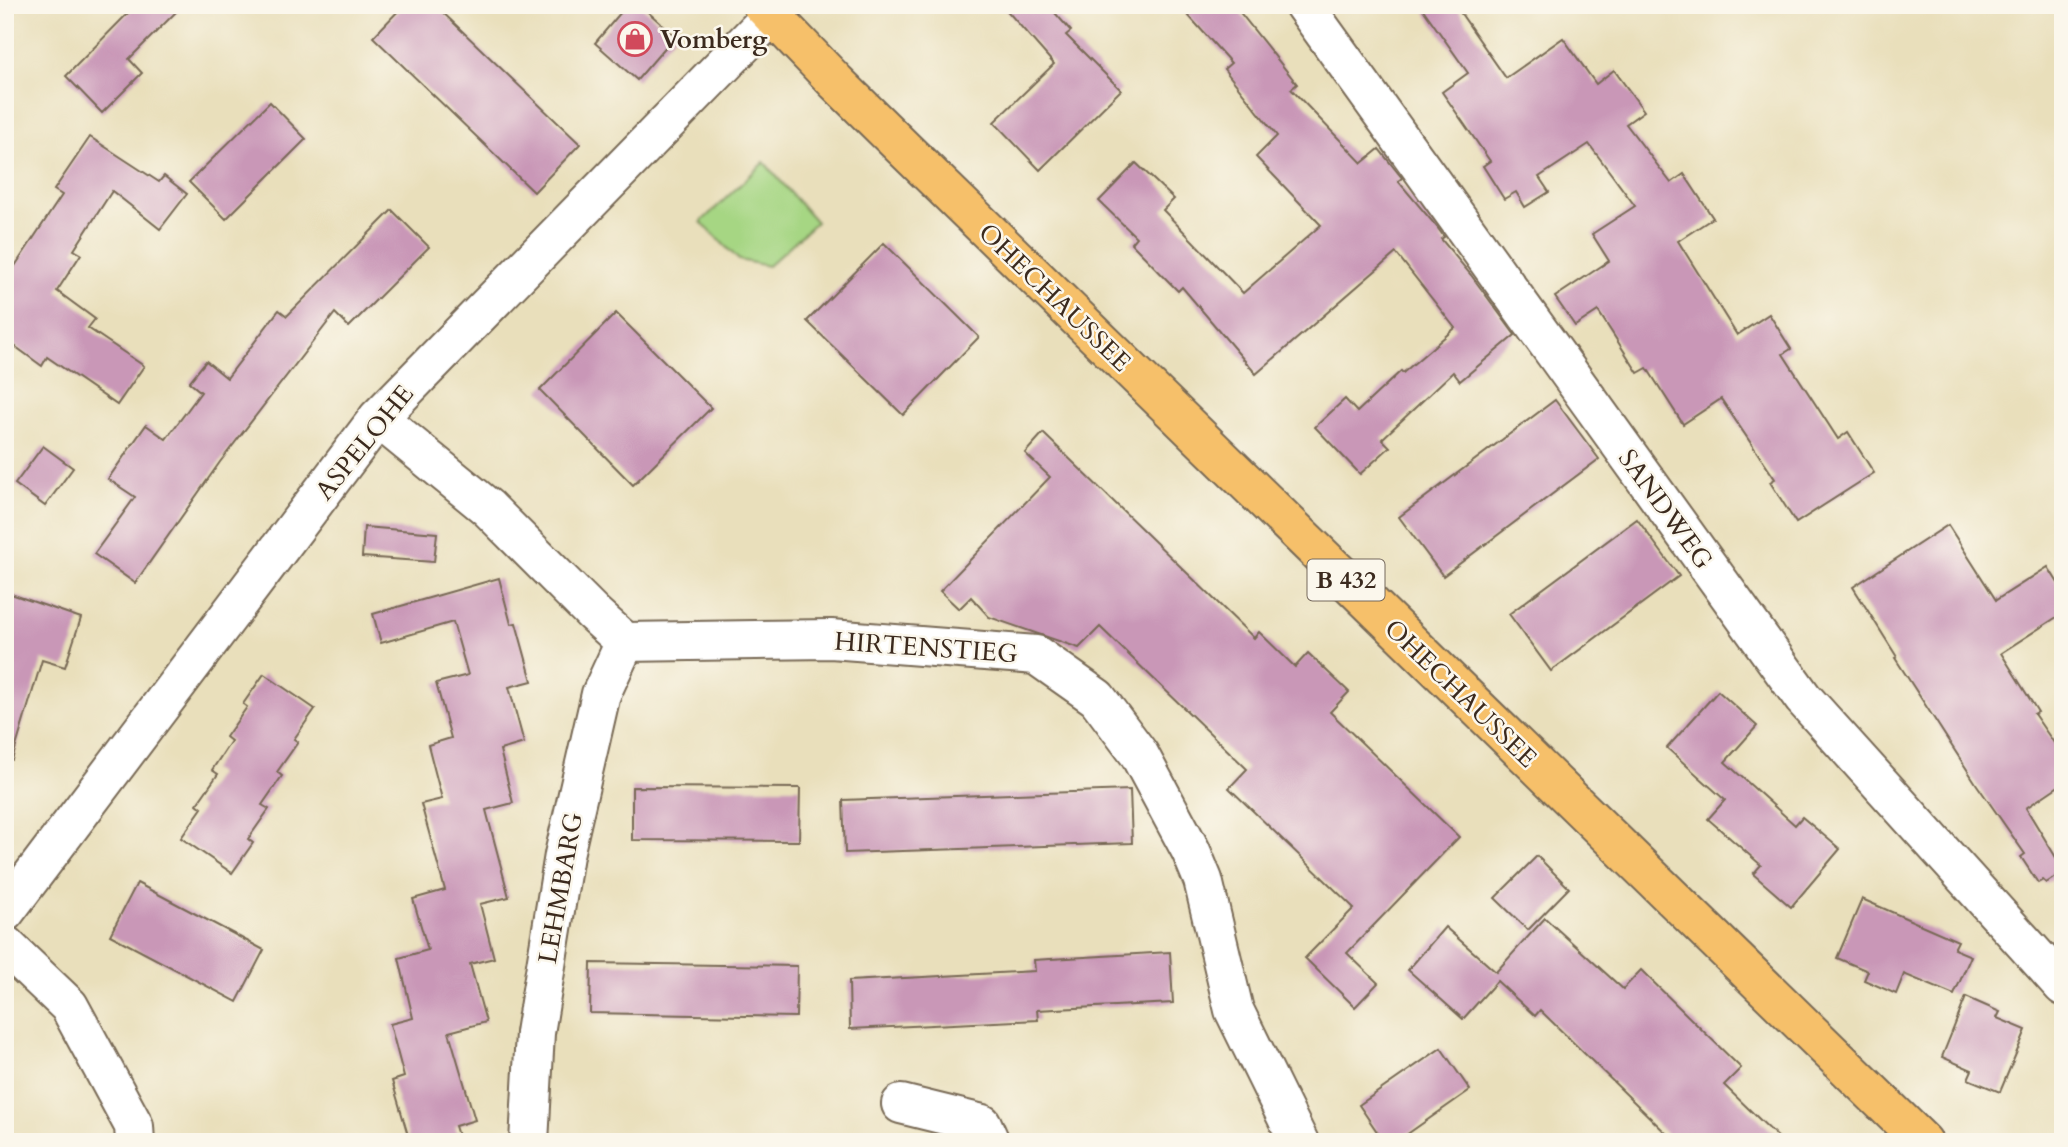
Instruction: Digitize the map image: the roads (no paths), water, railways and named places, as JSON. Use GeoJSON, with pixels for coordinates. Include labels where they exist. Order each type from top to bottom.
{"type":"FeatureCollection","features":[{"type":"Feature","properties":{"kind":"main road","name":"OHECHAUSSEE"},"geometry":{"type":"LineString","coordinates":[[772,9],[836,82],[1923,1142]]}},
{"type":"Feature","properties":{"kind":"street","name":"SANDWEG"},"geometry":{"type":"LineString","coordinates":[[1304,5],[1803,698],[2063,986]]}},
{"type":"Feature","properties":{"kind":"street","name":"ASPELOHE"},"geometry":{"type":"LineString","coordinates":[[5,912],[378,418],[772,9]]}},
{"type":"Feature","properties":{"kind":"street"},"geometry":{"type":"LineString","coordinates":[[378,418],[488,508],[625,642]]}},
{"type":"Feature","properties":{"kind":"street","name":"HIRTENSTIEG"},"geometry":{"type":"LineString","coordinates":[[625,642],[831,639],[1037,655],[1097,698],[1139,754],[1191,851],[1203,880],[1234,1010],[1298,1142]]}},
{"type":"Feature","properties":{"kind":"street","name":"LEHMBARG"},"geometry":{"type":"LineString","coordinates":[[529,1142],[535,1033],[564,855],[601,694],[625,642]]}},
{"type":"Feature","properties":{"kind":"street"},"geometry":{"type":"LineString","coordinates":[[5,945],[69,1006],[134,1126],[135,1142]]}},
{"type":"Feature","properties":{"kind":"street"},"geometry":{"type":"LineString","coordinates":[[901,1104],[982,1124],[990,1142]]}},
{"type":"Feature","properties":{"kind":"place","name":"Vomberg"},"geometry":{"type":"Point","coordinates":[635,39]}}]}
